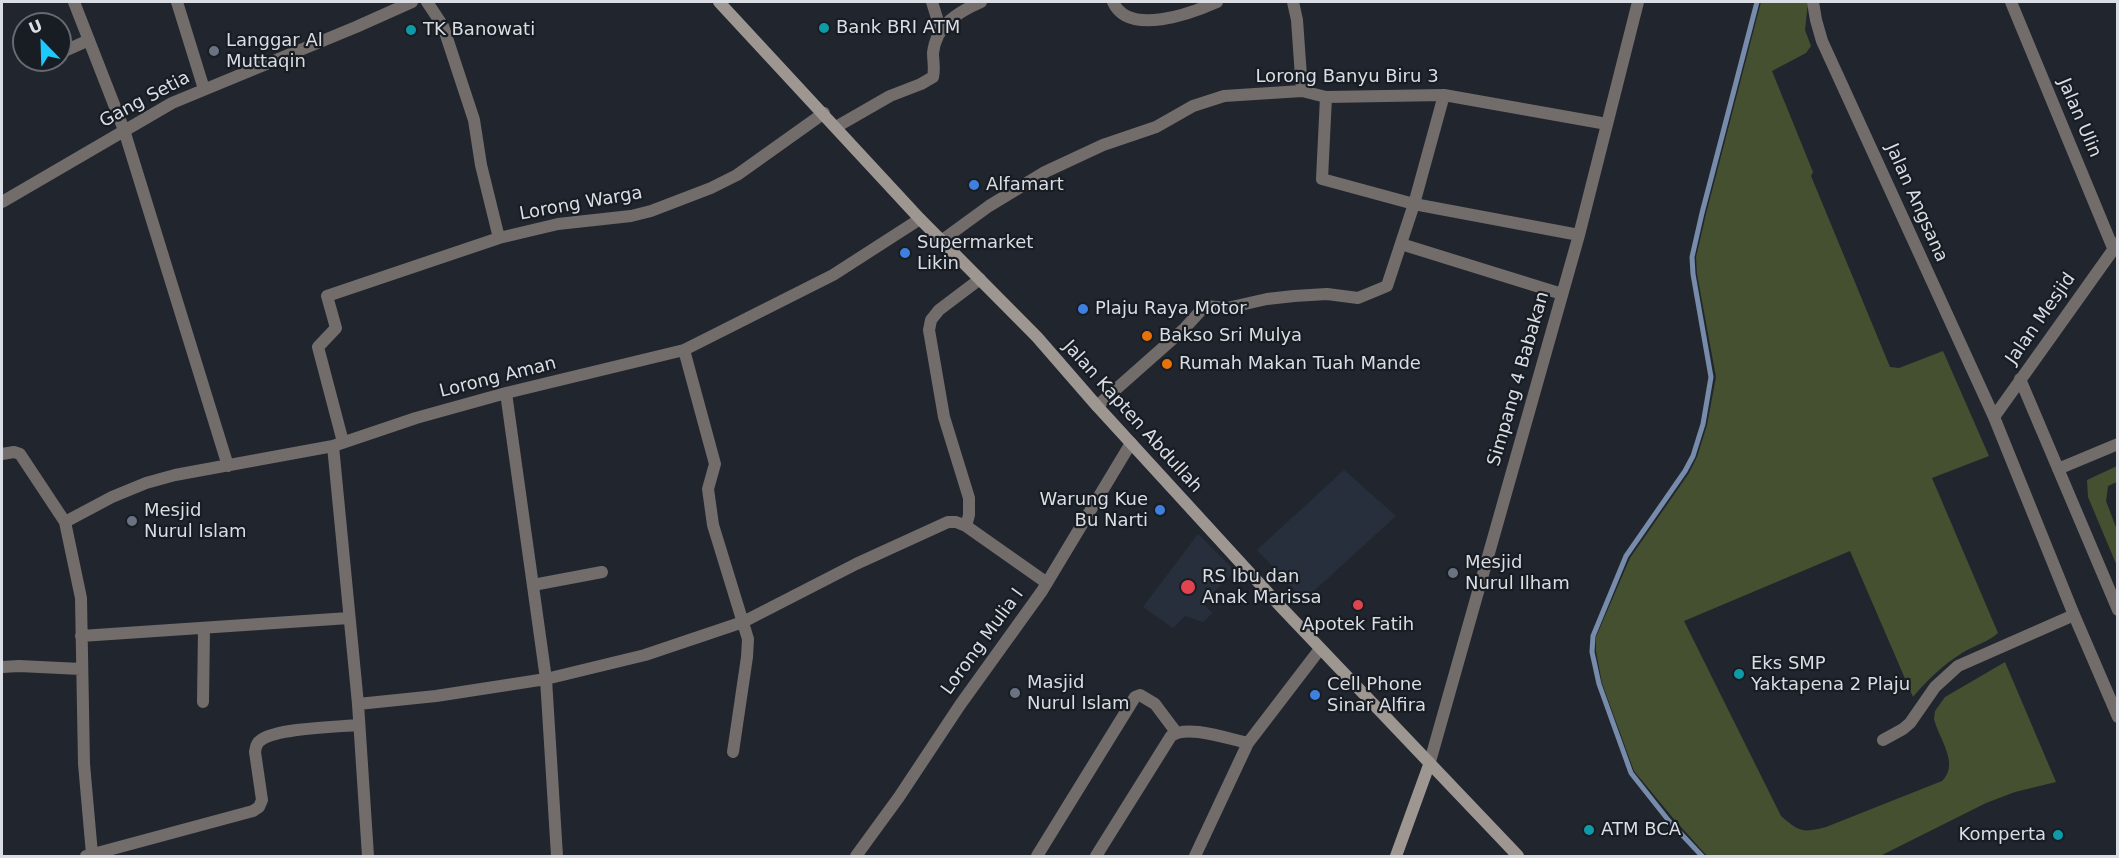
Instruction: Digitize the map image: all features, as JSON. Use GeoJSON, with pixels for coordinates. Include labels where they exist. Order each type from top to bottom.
{"type":"FeatureCollection","features":[{"type":"Feature","properties":{"kind":"main road","name":"Jalan Kapten Abdullah"},"geometry":{"type":"LineString","coordinates":[[719,2],[920,219],[1037,338],[1320,649],[1518,856]]}},
{"type":"Feature","properties":{"kind":"main road"},"geometry":{"type":"LineString","coordinates":[[1396,856],[1429,765]]}},
{"type":"Feature","properties":{"kind":"street"},"geometry":{"type":"LineString","coordinates":[[74,2],[124,130],[228,466]]}},
{"type":"Feature","properties":{"kind":"street"},"geometry":{"type":"LineString","coordinates":[[177,2],[204,89]]}},
{"type":"Feature","properties":{"kind":"street","name":"Gang Setia"},"geometry":{"type":"LineString","coordinates":[[2,201],[172,103],[412,2]]}},
{"type":"Feature","properties":{"kind":"street"},"geometry":{"type":"LineString","coordinates":[[427,2],[443,26],[474,120],[481,165],[499,238]]}},
{"type":"Feature","properties":{"kind":"street"},"geometry":{"type":"LineString","coordinates":[[932,2],[941,31]]}},
{"type":"Feature","properties":{"kind":"street"},"geometry":{"type":"LineString","coordinates":[[836,127],[890,96],[933,77],[934,49],[941,31],[957,13],[981,2]]}},
{"type":"Feature","properties":{"kind":"street"},"geometry":{"type":"LineString","coordinates":[[1113,2],[1126,16],[1145,20],[1178,16],[1217,2]]}},
{"type":"Feature","properties":{"kind":"street"},"geometry":{"type":"LineString","coordinates":[[1293,2],[1297,20],[1302,92]]}},
{"type":"Feature","properties":{"kind":"street","name":"Simpang 4 Babakan"},"geometry":{"type":"LineString","coordinates":[[1429,765],[1579,235],[1638,2]]}},
{"type":"Feature","properties":{"kind":"street","name":"Jalan Angsana"},"geometry":{"type":"LineString","coordinates":[[1814,2],[1815,20],[1822,41],[1994,417],[2118,717]]}},
{"type":"Feature","properties":{"kind":"street","name":"Jalan Ulin"},"geometry":{"type":"LineString","coordinates":[[2011,2],[2116,245]]}},
{"type":"Feature","properties":{"kind":"street"},"geometry":{"type":"LineString","coordinates":[[72,48],[89,40]]}},
{"type":"Feature","properties":{"kind":"street","name":"Lorong Banyu Biru 3"},"geometry":{"type":"LineString","coordinates":[[941,241],[989,206],[1045,172],[1103,145],[1156,127],[1193,106],[1224,96],[1302,92],[1326,98],[1444,96],[1607,124]]}},
{"type":"Feature","properties":{"kind":"street"},"geometry":{"type":"LineString","coordinates":[[1097,406],[1184,329],[1204,306],[1227,308],[1294,296],[1327,294],[1358,298],[1386,286],[1414,204],[1444,96]]}},
{"type":"Feature","properties":{"kind":"street"},"geometry":{"type":"LineString","coordinates":[[1326,98],[1322,178],[1414,204],[1579,235]]}},
{"type":"Feature","properties":{"kind":"street","name":"Lorong Warga"},"geometry":{"type":"LineString","coordinates":[[338,444],[318,347],[336,328],[327,297],[499,238],[558,224],[632,216],[688,197],[737,175],[824,113]]}},
{"type":"Feature","properties":{"kind":"street","name":"Lorong Aman"},"geometry":{"type":"LineString","coordinates":[[65,522],[112,497],[146,483],[175,475],[338,444],[416,418],[506,393],[684,350],[833,275],[920,219]]}},
{"type":"Feature","properties":{"kind":"street"},"geometry":{"type":"LineString","coordinates":[[1401,244],[1562,294]]}},
{"type":"Feature","properties":{"kind":"street","name":"Jalan Mesjid"},"geometry":{"type":"LineString","coordinates":[[1994,417],[2116,245]]}},
{"type":"Feature","properties":{"kind":"street"},"geometry":{"type":"LineString","coordinates":[[966,526],[969,515],[969,498],[944,417],[929,330],[931,320],[939,310],[980,279]]}},
{"type":"Feature","properties":{"kind":"street"},"geometry":{"type":"LineString","coordinates":[[684,350],[715,464],[708,489],[713,525],[749,645],[733,752]]}},
{"type":"Feature","properties":{"kind":"street"},"geometry":{"type":"LineString","coordinates":[[2020,379],[2118,610]]}},
{"type":"Feature","properties":{"kind":"street"},"geometry":{"type":"LineString","coordinates":[[506,393],[546,679],[557,856]]}},
{"type":"Feature","properties":{"kind":"street","name":"Lorong Mulia I"},"geometry":{"type":"LineString","coordinates":[[856,856],[1047,583],[1131,443]]}},
{"type":"Feature","properties":{"kind":"street"},"geometry":{"type":"LineString","coordinates":[[338,444],[368,856]]}},
{"type":"Feature","properties":{"kind":"street"},"geometry":{"type":"LineString","coordinates":[[2058,469],[2118,444]]}},
{"type":"Feature","properties":{"kind":"street"},"geometry":{"type":"LineString","coordinates":[[3,451],[18,453],[23,457],[65,522],[81,598],[81,669],[88,856],[253,811],[262,800],[255,752],[256,745],[260,741],[280,733],[358,725]]}},
{"type":"Feature","properties":{"kind":"street"},"geometry":{"type":"LineString","coordinates":[[357,705],[436,696],[546,679],[645,655],[743,622],[855,564],[953,522],[966,526],[1047,583]]}},
{"type":"Feature","properties":{"kind":"street"},"geometry":{"type":"LineString","coordinates":[[533,585],[602,572]]}},
{"type":"Feature","properties":{"kind":"street"},"geometry":{"type":"LineString","coordinates":[[1883,740],[1910,723],[1935,687],[1958,666],[2074,615]]}},
{"type":"Feature","properties":{"kind":"street"},"geometry":{"type":"LineString","coordinates":[[81,636],[349,618]]}},
{"type":"Feature","properties":{"kind":"street"},"geometry":{"type":"LineString","coordinates":[[204,629],[204,702]]}},
{"type":"Feature","properties":{"kind":"street"},"geometry":{"type":"LineString","coordinates":[[1195,856],[1248,743],[1320,649]]}},
{"type":"Feature","properties":{"kind":"street"},"geometry":{"type":"LineString","coordinates":[[2,667],[81,669]]}},
{"type":"Feature","properties":{"kind":"street"},"geometry":{"type":"LineString","coordinates":[[1037,856],[1135,697],[1140,695],[1155,704],[1176,732]]}},
{"type":"Feature","properties":{"kind":"street"},"geometry":{"type":"LineString","coordinates":[[1096,856],[1168,739],[1176,732],[1191,731],[1248,743]]}},
{"type":"Feature","properties":{"kind":"shaded area"},"geometry":{"type":"Polygon","coordinates":[[[1344,470],[1396,516],[1304,600],[1257,550],[1344,470]]]}},
{"type":"Feature","properties":{"kind":"shaded area","name":"RS Ibu dan Anak Marissa"},"geometry":{"type":"Polygon","coordinates":[[[1198,534],[1235,571],[1203,603],[1212,613],[1203,622],[1185,616],[1173,628],[1143,607],[1198,534]]]}},
{"type":"Feature","properties":{"kind":"green space"},"geometry":{"type":"Polygon","coordinates":[[[1761,2],[1808,2],[1805,30],[1811,46],[1806,53],[1772,71],[1813,172],[1811,176],[1890,367],[1899,368],[1943,351],[1989,456],[1932,478],[1998,633],[1949,662],[1913,697],[1850,551],[1684,621],[1781,816],[1797,828],[1812,830],[1826,827],[1942,781],[1947,774],[1949,759],[1934,719],[1935,711],[1945,697],[2005,662],[2056,782],[2015,792],[1986,803],[1880,856],[1707,856],[1634,771],[1602,683],[1596,651],[1596,637],[1630,558],[1689,473],[1697,457],[1707,425],[1716,377],[1697,274],[1696,257],[1761,2]]]}},
{"type":"Feature","properties":{"kind":"green space"},"geometry":{"type":"Polygon","coordinates":[[[2117,466],[2117,482],[2108,486],[2106,501],[2117,530],[2117,566],[2088,497],[2087,480],[2117,466]]]}},
{"type":"Feature","properties":{"kind":"waterway"},"geometry":{"type":"LineString","coordinates":[[1702,856],[1669,821],[1631,773],[1599,684],[1592,652],[1593,636],[1626,556],[1685,471],[1693,456],[1703,424],[1711,377],[1692,257],[1757,2]]}},
{"type":"Feature","properties":{"kind":"place","name":"Bank BRI ATM"},"geometry":{"type":"Point","coordinates":[824,28]}},
{"type":"Feature","properties":{"kind":"place","name":"TK Banowati"},"geometry":{"type":"Point","coordinates":[411,30]}},
{"type":"Feature","properties":{"kind":"place","name":"Langgar Al Muttaqin"},"geometry":{"type":"Point","coordinates":[214,51]}},
{"type":"Feature","properties":{"kind":"place","name":"Alfamart"},"geometry":{"type":"Point","coordinates":[974,185]}},
{"type":"Feature","properties":{"kind":"place","name":"Supermarket Likin"},"geometry":{"type":"Point","coordinates":[905,253]}},
{"type":"Feature","properties":{"kind":"place","name":"Plaju Raya Motor"},"geometry":{"type":"Point","coordinates":[1083,309]}},
{"type":"Feature","properties":{"kind":"place","name":"Bakso Sri Mulya"},"geometry":{"type":"Point","coordinates":[1147,336]}},
{"type":"Feature","properties":{"kind":"place","name":"Rumah Makan Tuah Mande"},"geometry":{"type":"Point","coordinates":[1167,364]}},
{"type":"Feature","properties":{"kind":"place","name":"Warung Kue Bu Narti"},"geometry":{"type":"Point","coordinates":[1160,510]}},
{"type":"Feature","properties":{"kind":"place","name":"Mesjid Nurul Islam"},"geometry":{"type":"Point","coordinates":[132,521]}},
{"type":"Feature","properties":{"kind":"place","name":"Mesjid Nurul Ilham"},"geometry":{"type":"Point","coordinates":[1453,573]}},
{"type":"Feature","properties":{"kind":"place","name":"RS Ibu dan Anak Marissa"},"geometry":{"type":"Point","coordinates":[1188,587]}},
{"type":"Feature","properties":{"kind":"place","name":"Apotek Fatih"},"geometry":{"type":"Point","coordinates":[1358,605]}},
{"type":"Feature","properties":{"kind":"place","name":"Eks SMP Yaktapena 2 Plaju"},"geometry":{"type":"Point","coordinates":[1739,674]}},
{"type":"Feature","properties":{"kind":"place","name":"Masjid Nurul Islam"},"geometry":{"type":"Point","coordinates":[1015,693]}},
{"type":"Feature","properties":{"kind":"place","name":"Cell Phone Sinar Alfira"},"geometry":{"type":"Point","coordinates":[1315,695]}},
{"type":"Feature","properties":{"kind":"place","name":"ATM BCA"},"geometry":{"type":"Point","coordinates":[1589,830]}},
{"type":"Feature","properties":{"kind":"place","name":"Komperta"},"geometry":{"type":"Point","coordinates":[2058,835]}}]}
